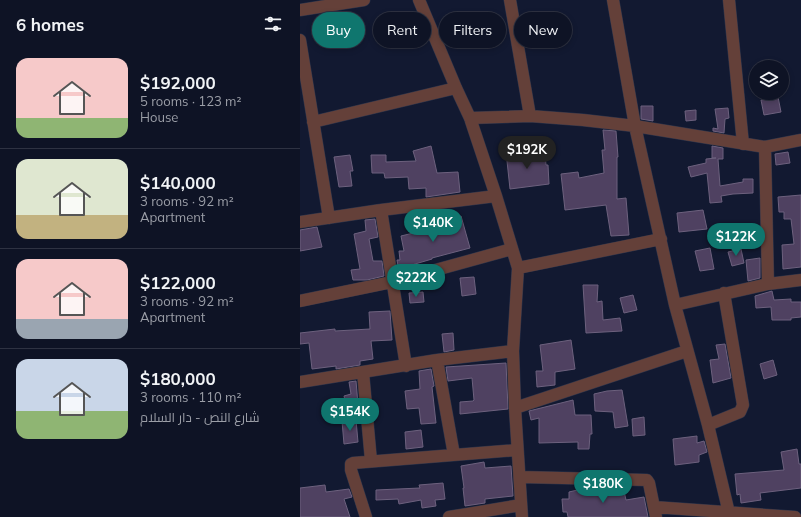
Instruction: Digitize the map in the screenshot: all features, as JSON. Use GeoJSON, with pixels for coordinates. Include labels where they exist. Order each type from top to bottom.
{"type":"FeatureCollection","features":[{"type":"Feature","properties":{"kind":"street"},"geometry":{"type":"LineString","coordinates":[[300,10],[364,0]]}},
{"type":"Feature","properties":{"kind":"street"},"geometry":{"type":"LineString","coordinates":[[419,0],[470,118],[518,268],[513,351],[521,511],[449,517]]}},
{"type":"Feature","properties":{"kind":"street"},"geometry":{"type":"LineString","coordinates":[[510,0],[530,116]]}},
{"type":"Feature","properties":{"kind":"street"},"geometry":{"type":"LineString","coordinates":[[613,0],[635,126],[675,305],[708,425],[730,513]]}},
{"type":"Feature","properties":{"kind":"street"},"geometry":{"type":"LineString","coordinates":[[729,0],[743,144]]}},
{"type":"Feature","properties":{"kind":"street"},"geometry":{"type":"LineString","coordinates":[[300,40],[329,218]]}},
{"type":"Feature","properties":{"kind":"street"},"geometry":{"type":"LineString","coordinates":[[313,122],[456,88]]}},
{"type":"Feature","properties":{"kind":"street"},"geometry":{"type":"LineString","coordinates":[[470,118],[530,116],[583,120],[635,126],[765,147],[801,140]]}},
{"type":"Feature","properties":{"kind":"street"},"geometry":{"type":"LineString","coordinates":[[765,147],[768,284]]}},
{"type":"Feature","properties":{"kind":"street"},"geometry":{"type":"LineString","coordinates":[[300,222],[381,210],[496,196]]}},
{"type":"Feature","properties":{"kind":"street"},"geometry":{"type":"LineString","coordinates":[[381,210],[406,366]]}},
{"type":"Feature","properties":{"kind":"street"},"geometry":{"type":"LineString","coordinates":[[518,268],[661,239]]}},
{"type":"Feature","properties":{"kind":"street"},"geometry":{"type":"LineString","coordinates":[[300,302],[392,282],[512,248]]}},
{"type":"Feature","properties":{"kind":"street"},"geometry":{"type":"LineString","coordinates":[[675,305],[768,284],[801,280]]}},
{"type":"Feature","properties":{"kind":"street"},"geometry":{"type":"LineString","coordinates":[[708,425],[740,412],[743,406],[724,294]]}},
{"type":"Feature","properties":{"kind":"street"},"geometry":{"type":"LineString","coordinates":[[300,382],[437,360],[513,351]]}},
{"type":"Feature","properties":{"kind":"street"},"geometry":{"type":"LineString","coordinates":[[515,408],[687,351]]}},
{"type":"Feature","properties":{"kind":"street"},"geometry":{"type":"LineString","coordinates":[[437,360],[454,455]]}},
{"type":"Feature","properties":{"kind":"street"},"geometry":{"type":"LineString","coordinates":[[363,372],[371,461]]}},
{"type":"Feature","properties":{"kind":"street"},"geometry":{"type":"LineString","coordinates":[[366,517],[351,464],[356,462],[517,450]]}},
{"type":"Feature","properties":{"kind":"street"},"geometry":{"type":"LineString","coordinates":[[520,477],[644,479],[649,483],[655,512],[730,513],[795,517]]}},
{"type":"Feature","properties":{"kind":"building"},"geometry":{"type":"Polygon","coordinates":[[[761,100],[779,100],[781,112],[764,115],[761,100]]]}},
{"type":"Feature","properties":{"kind":"building"},"geometry":{"type":"Polygon","coordinates":[[[641,106],[653,106],[653,121],[641,119],[641,106]]]}},
{"type":"Feature","properties":{"kind":"building"},"geometry":{"type":"Polygon","coordinates":[[[728,108],[729,118],[725,119],[724,133],[713,131],[713,128],[718,129],[715,109],[728,108]]]}},
{"type":"Feature","properties":{"kind":"building"},"geometry":{"type":"Polygon","coordinates":[[[696,110],[696,120],[686,121],[685,111],[696,110]]]}},
{"type":"Feature","properties":{"kind":"building"},"geometry":{"type":"Polygon","coordinates":[[[603,130],[616,131],[618,157],[617,199],[626,198],[629,235],[611,236],[606,205],[565,210],[561,174],[578,172],[579,178],[604,173],[602,150],[605,150],[603,130]]]}},
{"type":"Feature","properties":{"kind":"building"},"geometry":{"type":"Polygon","coordinates":[[[431,146],[437,173],[458,172],[460,192],[426,197],[426,188],[409,189],[408,177],[385,178],[384,173],[372,173],[371,155],[386,155],[386,162],[416,161],[413,151],[431,146]]]}},
{"type":"Feature","properties":{"kind":"building"},"geometry":{"type":"Polygon","coordinates":[[[712,146],[723,148],[723,159],[718,159],[720,186],[743,182],[743,179],[753,179],[753,193],[721,196],[722,202],[710,203],[707,173],[691,177],[688,167],[706,163],[706,159],[716,158],[712,158],[712,146]]]}},
{"type":"Feature","properties":{"kind":"building"},"geometry":{"type":"Polygon","coordinates":[[[521,150],[522,157],[545,154],[546,165],[548,165],[549,184],[510,189],[507,161],[510,161],[509,151],[521,150]]]}},
{"type":"Feature","properties":{"kind":"building"},"geometry":{"type":"Polygon","coordinates":[[[788,152],[790,163],[776,165],[775,154],[788,152]]]}},
{"type":"Feature","properties":{"kind":"building"},"geometry":{"type":"Polygon","coordinates":[[[350,155],[353,171],[350,171],[352,186],[339,187],[334,157],[350,155]]]}},
{"type":"Feature","properties":{"kind":"building"},"geometry":{"type":"Polygon","coordinates":[[[801,195],[801,267],[783,269],[782,245],[794,244],[791,219],[784,219],[784,212],[779,212],[778,197],[801,195]]]}},
{"type":"Feature","properties":{"kind":"building"},"geometry":{"type":"Polygon","coordinates":[[[703,210],[707,229],[679,232],[677,213],[703,210]]]}},
{"type":"Feature","properties":{"kind":"building"},"geometry":{"type":"Polygon","coordinates":[[[461,216],[470,248],[405,267],[406,270],[399,272],[397,260],[400,260],[399,251],[404,251],[401,236],[438,227],[437,223],[461,216]]]}},
{"type":"Feature","properties":{"kind":"building"},"geometry":{"type":"Polygon","coordinates":[[[375,219],[378,237],[369,239],[373,261],[382,261],[384,276],[367,280],[353,280],[351,270],[360,269],[354,234],[366,231],[365,220],[375,219]]]}},
{"type":"Feature","properties":{"kind":"building"},"geometry":{"type":"Polygon","coordinates":[[[317,227],[322,247],[300,251],[300,230],[317,227]]]}},
{"type":"Feature","properties":{"kind":"building"},"geometry":{"type":"Polygon","coordinates":[[[710,248],[714,269],[700,271],[695,251],[710,248]]]}},
{"type":"Feature","properties":{"kind":"building"},"geometry":{"type":"Polygon","coordinates":[[[741,249],[744,263],[732,266],[728,252],[741,249]]]}},
{"type":"Feature","properties":{"kind":"building"},"geometry":{"type":"Polygon","coordinates":[[[760,258],[760,278],[748,281],[746,260],[760,258]]]}},
{"type":"Feature","properties":{"kind":"building"},"geometry":{"type":"Polygon","coordinates":[[[474,277],[476,294],[462,296],[460,278],[474,277]]]}},
{"type":"Feature","properties":{"kind":"building"},"geometry":{"type":"Polygon","coordinates":[[[583,285],[598,285],[597,302],[602,301],[603,320],[620,318],[622,331],[586,333],[583,285]]]}},
{"type":"Feature","properties":{"kind":"building"},"geometry":{"type":"Polygon","coordinates":[[[772,291],[774,300],[791,299],[791,302],[801,302],[801,317],[791,318],[791,320],[772,320],[771,307],[756,308],[755,296],[772,291]]]}},
{"type":"Feature","properties":{"kind":"building"},"geometry":{"type":"Polygon","coordinates":[[[423,292],[424,302],[410,303],[409,293],[423,292]]]}},
{"type":"Feature","properties":{"kind":"building"},"geometry":{"type":"Polygon","coordinates":[[[633,295],[637,310],[624,313],[620,298],[633,295]]]}},
{"type":"Feature","properties":{"kind":"building"},"geometry":{"type":"Polygon","coordinates":[[[390,311],[392,340],[371,341],[373,359],[360,361],[360,365],[336,369],[336,366],[312,369],[309,343],[300,344],[300,333],[335,329],[335,331],[370,329],[369,312],[390,311]]]}},
{"type":"Feature","properties":{"kind":"building"},"geometry":{"type":"Polygon","coordinates":[[[453,333],[454,350],[444,352],[442,334],[453,333]]]}},
{"type":"Feature","properties":{"kind":"building"},"geometry":{"type":"Polygon","coordinates":[[[571,340],[575,369],[555,372],[555,385],[537,387],[536,371],[543,371],[540,345],[571,340]]]}},
{"type":"Feature","properties":{"kind":"building"},"geometry":{"type":"Polygon","coordinates":[[[725,344],[731,378],[713,383],[710,360],[719,359],[716,345],[725,344]]]}},
{"type":"Feature","properties":{"kind":"building"},"geometry":{"type":"Polygon","coordinates":[[[773,360],[777,375],[764,379],[760,364],[773,360]]]}},
{"type":"Feature","properties":{"kind":"building"},"geometry":{"type":"Polygon","coordinates":[[[506,363],[508,409],[460,414],[460,402],[474,400],[472,378],[448,381],[446,367],[506,363]]]}},
{"type":"Feature","properties":{"kind":"building"},"geometry":{"type":"Polygon","coordinates":[[[431,369],[434,386],[432,387],[436,423],[421,424],[419,408],[407,409],[405,391],[420,389],[419,371],[431,369]]]}},
{"type":"Feature","properties":{"kind":"building"},"geometry":{"type":"Polygon","coordinates":[[[356,381],[359,416],[349,417],[344,396],[351,394],[349,382],[356,381]]]}},
{"type":"Feature","properties":{"kind":"building"},"geometry":{"type":"Polygon","coordinates":[[[622,390],[628,426],[615,428],[613,412],[595,411],[594,394],[622,390]]]}},
{"type":"Feature","properties":{"kind":"building"},"geometry":{"type":"Polygon","coordinates":[[[573,400],[575,415],[591,415],[592,434],[590,434],[589,449],[578,449],[578,442],[539,443],[539,418],[531,420],[529,411],[573,400]]]}},
{"type":"Feature","properties":{"kind":"building"},"geometry":{"type":"Polygon","coordinates":[[[644,417],[645,435],[633,436],[632,419],[644,417]]]}},
{"type":"Feature","properties":{"kind":"building"},"geometry":{"type":"Polygon","coordinates":[[[356,420],[358,442],[344,444],[342,421],[356,420]]]}},
{"type":"Feature","properties":{"kind":"building"},"geometry":{"type":"Polygon","coordinates":[[[421,430],[423,447],[406,449],[405,432],[421,430]]]}},
{"type":"Feature","properties":{"kind":"building"},"geometry":{"type":"Polygon","coordinates":[[[697,436],[697,443],[704,441],[707,452],[699,455],[699,462],[675,465],[673,439],[697,436]]]}},
{"type":"Feature","properties":{"kind":"building"},"geometry":{"type":"Polygon","coordinates":[[[797,449],[799,464],[801,464],[801,488],[760,493],[761,500],[741,503],[740,494],[737,495],[735,474],[784,470],[781,452],[797,449]]]}},
{"type":"Feature","properties":{"kind":"building"},"geometry":{"type":"Polygon","coordinates":[[[484,462],[485,468],[511,466],[513,496],[485,499],[485,503],[465,506],[461,466],[484,462]]]}},
{"type":"Feature","properties":{"kind":"building"},"geometry":{"type":"Polygon","coordinates":[[[443,483],[445,499],[435,500],[436,506],[422,508],[421,500],[399,504],[398,499],[376,500],[376,490],[420,488],[419,485],[443,483]]]}},
{"type":"Feature","properties":{"kind":"building"},"geometry":{"type":"Polygon","coordinates":[[[325,485],[326,492],[349,489],[352,497],[344,499],[350,517],[300,517],[300,488],[325,485]]]}},
{"type":"Feature","properties":{"kind":"building"},"geometry":{"type":"Polygon","coordinates":[[[594,486],[606,487],[608,495],[624,491],[626,500],[644,497],[648,517],[568,517],[567,512],[563,512],[562,499],[569,499],[569,492],[594,486]]]}}]}
